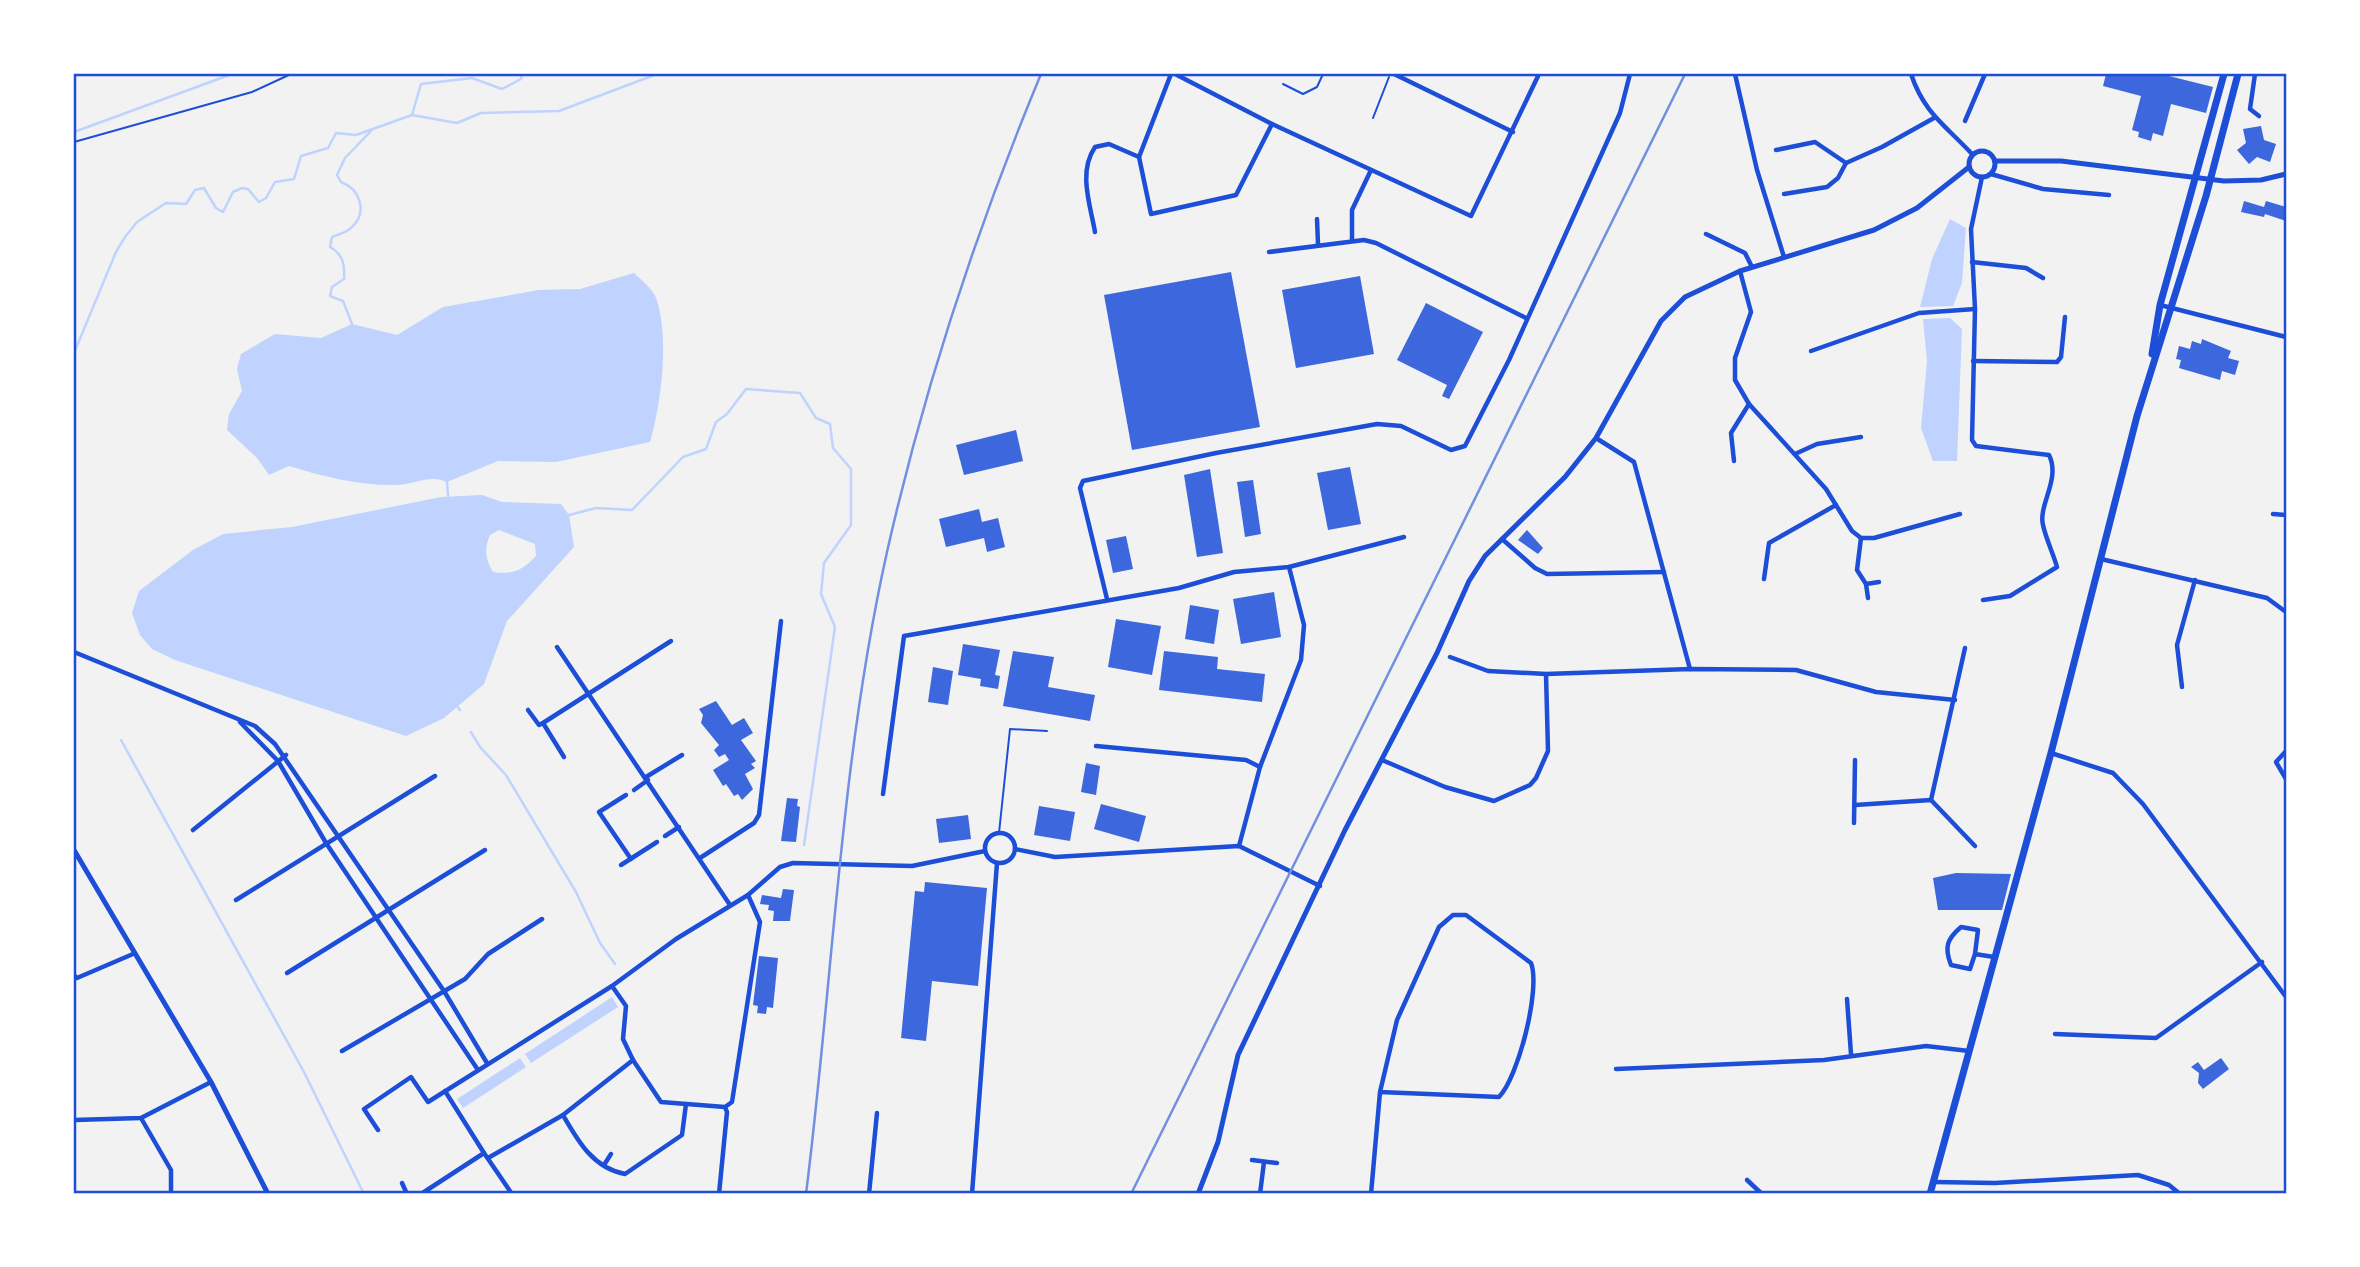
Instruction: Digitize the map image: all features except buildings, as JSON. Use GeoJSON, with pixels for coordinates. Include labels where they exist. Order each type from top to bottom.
{"type":"FeatureCollection","features":[{"type":"Feature","properties":{"kind":"main road"},"geometry":{"type":"LineString","coordinates":[[2150,372],[2161,305],[2224,74]]}},
{"type":"Feature","properties":{"kind":"main road"},"geometry":{"type":"LineString","coordinates":[[1930,1194],[2150,372],[2173,308],[2238,74]]}},
{"type":"Feature","properties":{"kind":"street"},"geometry":{"type":"LineString","coordinates":[[1272,124],[1236,195],[1151,214],[1139,157],[1173,74],[1272,124],[1471,216],[1539,74]]}},
{"type":"Feature","properties":{"kind":"street"},"geometry":{"type":"LineString","coordinates":[[1392,74],[1513,132]]}},
{"type":"Feature","properties":{"kind":"street"},"geometry":{"type":"LineString","coordinates":[[1107,599],[1080,488],[1083,481],[1190,458],[1377,424],[1401,426],[1451,450],[1460,449],[1472,436],[1620,113],[1630,74]]}},
{"type":"Feature","properties":{"kind":"street"},"geometry":{"type":"LineString","coordinates":[[1735,74],[1757,170],[1784,257]]}},
{"type":"Feature","properties":{"kind":"street"},"geometry":{"type":"LineString","coordinates":[[1911,74],[1920,96],[1934,118],[1972,154]]}},
{"type":"Feature","properties":{"kind":"street"},"geometry":{"type":"LineString","coordinates":[[1965,121],[1984,74]]}},
{"type":"Feature","properties":{"kind":"street"},"geometry":{"type":"LineString","coordinates":[[2255,74],[2250,109],[2259,116]]}},
{"type":"Feature","properties":{"kind":"street"},"geometry":{"type":"LineString","coordinates":[[1784,194],[1827,187],[1838,178],[1846,163],[1886,145],[1934,118]]}},
{"type":"Feature","properties":{"kind":"street"},"geometry":{"type":"LineString","coordinates":[[1776,150],[1815,142],[1846,163]]}},
{"type":"Feature","properties":{"kind":"street"},"geometry":{"type":"LineString","coordinates":[[1095,232],[1085,166],[1095,147],[1109,144],[1126,154],[1139,157]]}},
{"type":"Feature","properties":{"kind":"street"},"geometry":{"type":"LineString","coordinates":[[1972,154],[1982,150],[1995,161],[2061,161],[2210,179],[2245,181],[2287,174]]}},
{"type":"Feature","properties":{"kind":"street"},"geometry":{"type":"LineString","coordinates":[[1198,1194],[1218,1142],[1238,1055],[1321,886],[1345,830],[1437,653],[1469,581],[1485,556],[1565,477],[1596,438],[1655,331],[1678,302],[1741,271],[1874,230],[1917,208],[1969,167],[1972,154]]}},
{"type":"Feature","properties":{"kind":"street"},"geometry":{"type":"LineString","coordinates":[[1991,174],[1995,161]]}},
{"type":"Feature","properties":{"kind":"street"},"geometry":{"type":"LineString","coordinates":[[1969,167],[1982,177]]}},
{"type":"Feature","properties":{"kind":"street"},"geometry":{"type":"LineString","coordinates":[[1352,239],[1352,210],[1371,170]]}},
{"type":"Feature","properties":{"kind":"street"},"geometry":{"type":"LineString","coordinates":[[1982,177],[1991,174],[2043,189],[2109,195]]}},
{"type":"Feature","properties":{"kind":"street"},"geometry":{"type":"LineString","coordinates":[[1982,177],[1971,229],[1975,309],[1973,443],[2045,453],[2053,464],[2042,523],[2056,567],[2010,596],[1983,600]]}},
{"type":"Feature","properties":{"kind":"street"},"geometry":{"type":"LineString","coordinates":[[1317,219],[1318,244]]}},
{"type":"Feature","properties":{"kind":"street"},"geometry":{"type":"LineString","coordinates":[[1706,234],[1745,253],[1752,267]]}},
{"type":"Feature","properties":{"kind":"street"},"geometry":{"type":"LineString","coordinates":[[1269,253],[1352,239],[1376,243],[1526,318]]}},
{"type":"Feature","properties":{"kind":"street"},"geometry":{"type":"LineString","coordinates":[[1972,262],[2026,268],[2043,278]]}},
{"type":"Feature","properties":{"kind":"street"},"geometry":{"type":"LineString","coordinates":[[1741,271],[1751,312],[1733,370],[1735,380],[1749,404],[1795,454],[1836,505],[1852,531],[1861,538],[1874,538],[1960,513]]}},
{"type":"Feature","properties":{"kind":"street"},"geometry":{"type":"LineString","coordinates":[[2161,305],[2287,337]]}},
{"type":"Feature","properties":{"kind":"street"},"geometry":{"type":"LineString","coordinates":[[1811,351],[1919,313],[1975,309]]}},
{"type":"Feature","properties":{"kind":"street"},"geometry":{"type":"LineString","coordinates":[[1973,361],[2057,362],[2062,357],[2065,317]]}},
{"type":"Feature","properties":{"kind":"street"},"geometry":{"type":"LineString","coordinates":[[1734,461],[1731,433],[1749,404]]}},
{"type":"Feature","properties":{"kind":"street"},"geometry":{"type":"LineString","coordinates":[[1795,454],[1817,444],[1861,436]]}},
{"type":"Feature","properties":{"kind":"street"},"geometry":{"type":"LineString","coordinates":[[1596,438],[1634,462],[1690,669]]}},
{"type":"Feature","properties":{"kind":"street"},"geometry":{"type":"LineString","coordinates":[[1764,579],[1769,542],[1836,505]]}},
{"type":"Feature","properties":{"kind":"street"},"geometry":{"type":"LineString","coordinates":[[2273,514],[2287,515]]}},
{"type":"Feature","properties":{"kind":"street"},"geometry":{"type":"LineString","coordinates":[[883,794],[904,636],[1179,588],[1234,572],[1289,566],[1404,537]]}},
{"type":"Feature","properties":{"kind":"street"},"geometry":{"type":"LineString","coordinates":[[1502,538],[1535,568],[1547,574],[1664,572]]}},
{"type":"Feature","properties":{"kind":"street"},"geometry":{"type":"LineString","coordinates":[[1861,538],[1857,570],[1866,584],[1868,598]]}},
{"type":"Feature","properties":{"kind":"street"},"geometry":{"type":"LineString","coordinates":[[2100,558],[2267,598],[2287,612]]}},
{"type":"Feature","properties":{"kind":"street"},"geometry":{"type":"LineString","coordinates":[[1239,846],[1260,767],[1301,660],[1304,625],[1289,566]]}},
{"type":"Feature","properties":{"kind":"street"},"geometry":{"type":"LineString","coordinates":[[2182,687],[2177,645],[2195,580]]}},
{"type":"Feature","properties":{"kind":"street"},"geometry":{"type":"LineString","coordinates":[[1866,584],[1879,582]]}},
{"type":"Feature","properties":{"kind":"street"},"geometry":{"type":"LineString","coordinates":[[700,858],[754,823],[758,815],[781,621]]}},
{"type":"Feature","properties":{"kind":"street"},"geometry":{"type":"LineString","coordinates":[[528,710],[538,725],[543,723],[671,641]]}},
{"type":"Feature","properties":{"kind":"street"},"geometry":{"type":"LineString","coordinates":[[557,647],[730,905]]}},
{"type":"Feature","properties":{"kind":"street"},"geometry":{"type":"LineString","coordinates":[[1931,800],[1965,648]]}},
{"type":"Feature","properties":{"kind":"street"},"geometry":{"type":"LineString","coordinates":[[74,652],[255,726],[286,755],[388,912],[444,991],[487,1063]]}},
{"type":"Feature","properties":{"kind":"street"},"geometry":{"type":"LineString","coordinates":[[1450,657],[1488,671],[1546,674],[1690,669],[1796,670],[1876,692],[1955,700]]}},
{"type":"Feature","properties":{"kind":"street"},"geometry":{"type":"LineString","coordinates":[[1382,760],[1445,787],[1494,801],[1530,785],[1548,751],[1546,674]]}},
{"type":"Feature","properties":{"kind":"street"},"geometry":{"type":"LineString","coordinates":[[239,720],[278,761],[326,843],[478,1070]]}},
{"type":"Feature","properties":{"kind":"street"},"geometry":{"type":"LineString","coordinates":[[543,723],[564,757]]}},
{"type":"Feature","properties":{"kind":"street"},"geometry":{"type":"LineString","coordinates":[[1096,746],[1246,760],[1260,767]]}},
{"type":"Feature","properties":{"kind":"street"},"geometry":{"type":"LineString","coordinates":[[2287,751],[2276,762],[2287,779]]}},
{"type":"Feature","properties":{"kind":"street"},"geometry":{"type":"LineString","coordinates":[[2050,752],[2113,773],[2143,804],[2287,997]]}},
{"type":"Feature","properties":{"kind":"street"},"geometry":{"type":"LineString","coordinates":[[192,830],[286,755]]}},
{"type":"Feature","properties":{"kind":"street"},"geometry":{"type":"LineString","coordinates":[[634,790],[682,755]]}},
{"type":"Feature","properties":{"kind":"street"},"geometry":{"type":"LineString","coordinates":[[1854,823],[1855,760]]}},
{"type":"Feature","properties":{"kind":"street"},"geometry":{"type":"LineString","coordinates":[[236,900],[435,776]]}},
{"type":"Feature","properties":{"kind":"street"},"geometry":{"type":"LineString","coordinates":[[626,794],[599,812],[631,859]]}},
{"type":"Feature","properties":{"kind":"street"},"geometry":{"type":"LineString","coordinates":[[1854,805],[1931,800],[1975,846]]}},
{"type":"Feature","properties":{"kind":"street"},"geometry":{"type":"LineString","coordinates":[[665,836],[679,827]]}},
{"type":"Feature","properties":{"kind":"street"},"geometry":{"type":"LineString","coordinates":[[999,833],[1010,837],[1015,849],[1011,858],[998,863],[991,860],[985,851],[989,836],[999,833]]}},
{"type":"Feature","properties":{"kind":"street"},"geometry":{"type":"LineString","coordinates":[[621,865],[657,842]]}},
{"type":"Feature","properties":{"kind":"street"},"geometry":{"type":"LineString","coordinates":[[1015,849],[1055,857],[1239,846],[1321,886]]}},
{"type":"Feature","properties":{"kind":"street"},"geometry":{"type":"LineString","coordinates":[[74,850],[211,1082],[268,1194]]}},
{"type":"Feature","properties":{"kind":"street"},"geometry":{"type":"LineString","coordinates":[[287,973],[485,850]]}},
{"type":"Feature","properties":{"kind":"street"},"geometry":{"type":"LineString","coordinates":[[379,1130],[364,1109],[411,1077],[428,1102],[612,986],[633,968],[748,895],[780,867],[793,863],[852,867],[912,866],[985,851]]}},
{"type":"Feature","properties":{"kind":"street"},"geometry":{"type":"LineString","coordinates":[[972,1194],[998,863]]}},
{"type":"Feature","properties":{"kind":"street"},"geometry":{"type":"LineString","coordinates":[[612,986],[626,1006],[623,1039],[633,1060],[662,1102],[724,1107],[732,1102],[760,922],[748,895]]}},
{"type":"Feature","properties":{"kind":"street"},"geometry":{"type":"LineString","coordinates":[[1371,1194],[1380,1091],[1397,1020],[1445,921],[1453,915],[1466,915],[1531,962],[1535,986],[1512,1081],[1499,1097],[1380,1091]]}},
{"type":"Feature","properties":{"kind":"street"},"geometry":{"type":"LineString","coordinates":[[342,1051],[465,979],[488,954],[542,919]]}},
{"type":"Feature","properties":{"kind":"street"},"geometry":{"type":"LineString","coordinates":[[1961,927],[1978,930],[1975,954],[1970,969],[1951,965],[1946,952],[1949,937],[1961,927]]}},
{"type":"Feature","properties":{"kind":"street"},"geometry":{"type":"LineString","coordinates":[[74,975],[78,978],[134,954]]}},
{"type":"Feature","properties":{"kind":"street"},"geometry":{"type":"LineString","coordinates":[[1975,954],[1994,957]]}},
{"type":"Feature","properties":{"kind":"street"},"geometry":{"type":"LineString","coordinates":[[2054,1034],[2156,1038],[2262,962]]}},
{"type":"Feature","properties":{"kind":"street"},"geometry":{"type":"LineString","coordinates":[[1847,999],[1851,1054]]}},
{"type":"Feature","properties":{"kind":"street"},"geometry":{"type":"LineString","coordinates":[[1616,1069],[1824,1060],[1851,1054],[1926,1046],[1970,1052]]}},
{"type":"Feature","properties":{"kind":"street"},"geometry":{"type":"LineString","coordinates":[[488,1158],[563,1115],[633,1060]]}},
{"type":"Feature","properties":{"kind":"street"},"geometry":{"type":"LineString","coordinates":[[74,1120],[141,1118],[211,1082]]}},
{"type":"Feature","properties":{"kind":"street"},"geometry":{"type":"LineString","coordinates":[[445,1091],[512,1194]]}},
{"type":"Feature","properties":{"kind":"street"},"geometry":{"type":"LineString","coordinates":[[563,1115],[586,1152],[611,1170],[625,1174],[679,1138],[683,1130],[686,1104]]}},
{"type":"Feature","properties":{"kind":"street"},"geometry":{"type":"LineString","coordinates":[[719,1194],[727,1112],[724,1107]]}},
{"type":"Feature","properties":{"kind":"street"},"geometry":{"type":"LineString","coordinates":[[869,1194],[877,1113]]}},
{"type":"Feature","properties":{"kind":"street"},"geometry":{"type":"LineString","coordinates":[[141,1118],[171,1170],[171,1194]]}},
{"type":"Feature","properties":{"kind":"street"},"geometry":{"type":"LineString","coordinates":[[421,1194],[484,1153]]}},
{"type":"Feature","properties":{"kind":"street"},"geometry":{"type":"LineString","coordinates":[[604,1165],[611,1154]]}},
{"type":"Feature","properties":{"kind":"street"},"geometry":{"type":"LineString","coordinates":[[1252,1160],[1277,1163]]}},
{"type":"Feature","properties":{"kind":"street"},"geometry":{"type":"LineString","coordinates":[[1260,1194],[1264,1162]]}},
{"type":"Feature","properties":{"kind":"street"},"geometry":{"type":"LineString","coordinates":[[1933,1182],[1995,1183],[2138,1175],[2169,1185],[2180,1194]]}},
{"type":"Feature","properties":{"kind":"street"},"geometry":{"type":"LineString","coordinates":[[1747,1180],[1762,1194]]}},
{"type":"Feature","properties":{"kind":"street"},"geometry":{"type":"LineString","coordinates":[[402,1183],[407,1194]]}},
{"type":"Feature","properties":{"kind":"lane"},"geometry":{"type":"LineString","coordinates":[[999,833],[1010,729],[1047,731]]}},
{"type":"Feature","properties":{"kind":"path"},"geometry":{"type":"LineString","coordinates":[[74,142],[252,92],[291,74]]}},
{"type":"Feature","properties":{"kind":"path"},"geometry":{"type":"LineString","coordinates":[[1283,84],[1303,94],[1317,87],[1323,74]]}},
{"type":"Feature","properties":{"kind":"path"},"geometry":{"type":"LineString","coordinates":[[1373,118],[1373,112],[1392,74]]}},
{"type":"Feature","properties":{"kind":"water"},"geometry":{"type":"Polygon","coordinates":[[[1950,219],[1966,228],[1962,283],[1953,306],[1920,307],[1932,259],[1950,219]]]}},
{"type":"Feature","properties":{"kind":"water"},"geometry":{"type":"Polygon","coordinates":[[[634,273],[654,295],[663,331],[658,409],[650,442],[556,462],[498,461],[447,482],[429,479],[384,485],[343,480],[289,466],[269,475],[257,458],[227,430],[229,414],[242,391],[237,369],[241,354],[275,334],[321,338],[352,324],[397,335],[443,307],[539,290],[580,289],[634,273]]]}},
{"type":"Feature","properties":{"kind":"water"},"geometry":{"type":"Polygon","coordinates":[[[1950,318],[1962,329],[1957,461],[1933,461],[1921,428],[1927,361],[1923,319],[1950,318]]]}},
{"type":"Feature","properties":{"kind":"water"},"geometry":{"type":"Polygon","coordinates":[[[482,495],[502,502],[561,504],[569,515],[574,547],[507,621],[484,684],[444,718],[406,736],[175,660],[152,649],[140,635],[132,613],[139,591],[193,550],[223,534],[292,527],[441,497],[482,495]],[[499,530],[490,535],[486,554],[488,563],[493,572],[506,573],[522,568],[536,556],[535,544],[499,530]]]}},
{"type":"Feature","properties":{"kind":"water"},"geometry":{"type":"Polygon","coordinates":[[[612,997],[618,1007],[531,1063],[525,1054],[612,997]]]}},
{"type":"Feature","properties":{"kind":"water"},"geometry":{"type":"Polygon","coordinates":[[[520,1058],[526,1067],[463,1108],[457,1099],[520,1058]]]}},
{"type":"Feature","properties":{"kind":"waterway"},"geometry":{"type":"LineString","coordinates":[[74,132],[232,74]]}},
{"type":"Feature","properties":{"kind":"waterway"},"geometry":{"type":"LineString","coordinates":[[412,115],[421,84],[472,78],[502,89],[521,79],[522,74]]}},
{"type":"Feature","properties":{"kind":"waterway"},"geometry":{"type":"LineString","coordinates":[[412,115],[457,123],[481,113],[559,111],[657,74]]}},
{"type":"Feature","properties":{"kind":"waterway"},"geometry":{"type":"LineString","coordinates":[[74,353],[116,252],[137,222],[166,203],[186,204],[195,190],[204,188],[216,208],[223,212],[233,192],[242,188],[248,189],[259,202],[266,198],[275,182],[294,179],[301,156],[328,148],[336,133],[356,135],[412,115]]}},
{"type":"Feature","properties":{"kind":"waterway"},"geometry":{"type":"LineString","coordinates":[[352,324],[343,301],[330,296],[332,287],[344,279],[340,257],[330,247],[332,237],[348,231],[357,221],[361,208],[357,195],[341,182],[337,175],[345,158],[371,131]]}},
{"type":"Feature","properties":{"kind":"waterway"},"geometry":{"type":"LineString","coordinates":[[569,515],[596,508],[632,510],[683,457],[706,449],[716,422],[727,414],[746,389],[800,393],[816,418],[830,424],[833,448],[851,469],[851,525],[824,563],[821,594],[835,627],[804,845]]}},
{"type":"Feature","properties":{"kind":"waterway"},"geometry":{"type":"LineString","coordinates":[[447,482],[448,496]]}},
{"type":"Feature","properties":{"kind":"waterway"},"geometry":{"type":"LineString","coordinates":[[457,706],[460,710]]}},
{"type":"Feature","properties":{"kind":"waterway"},"geometry":{"type":"LineString","coordinates":[[471,732],[480,747],[506,775],[576,892],[600,943],[615,964]]}},
{"type":"Feature","properties":{"kind":"waterway"},"geometry":{"type":"LineString","coordinates":[[121,740],[304,1072],[364,1194]]}},
{"type":"Feature","properties":{"kind":"railway"},"geometry":{"type":"LineString","coordinates":[[806,1194],[858,711],[887,552],[918,430],[954,309],[995,191],[1041,74]]}},
{"type":"Feature","properties":{"kind":"railway"},"geometry":{"type":"LineString","coordinates":[[1131,1194],[1685,74]]}}]}
